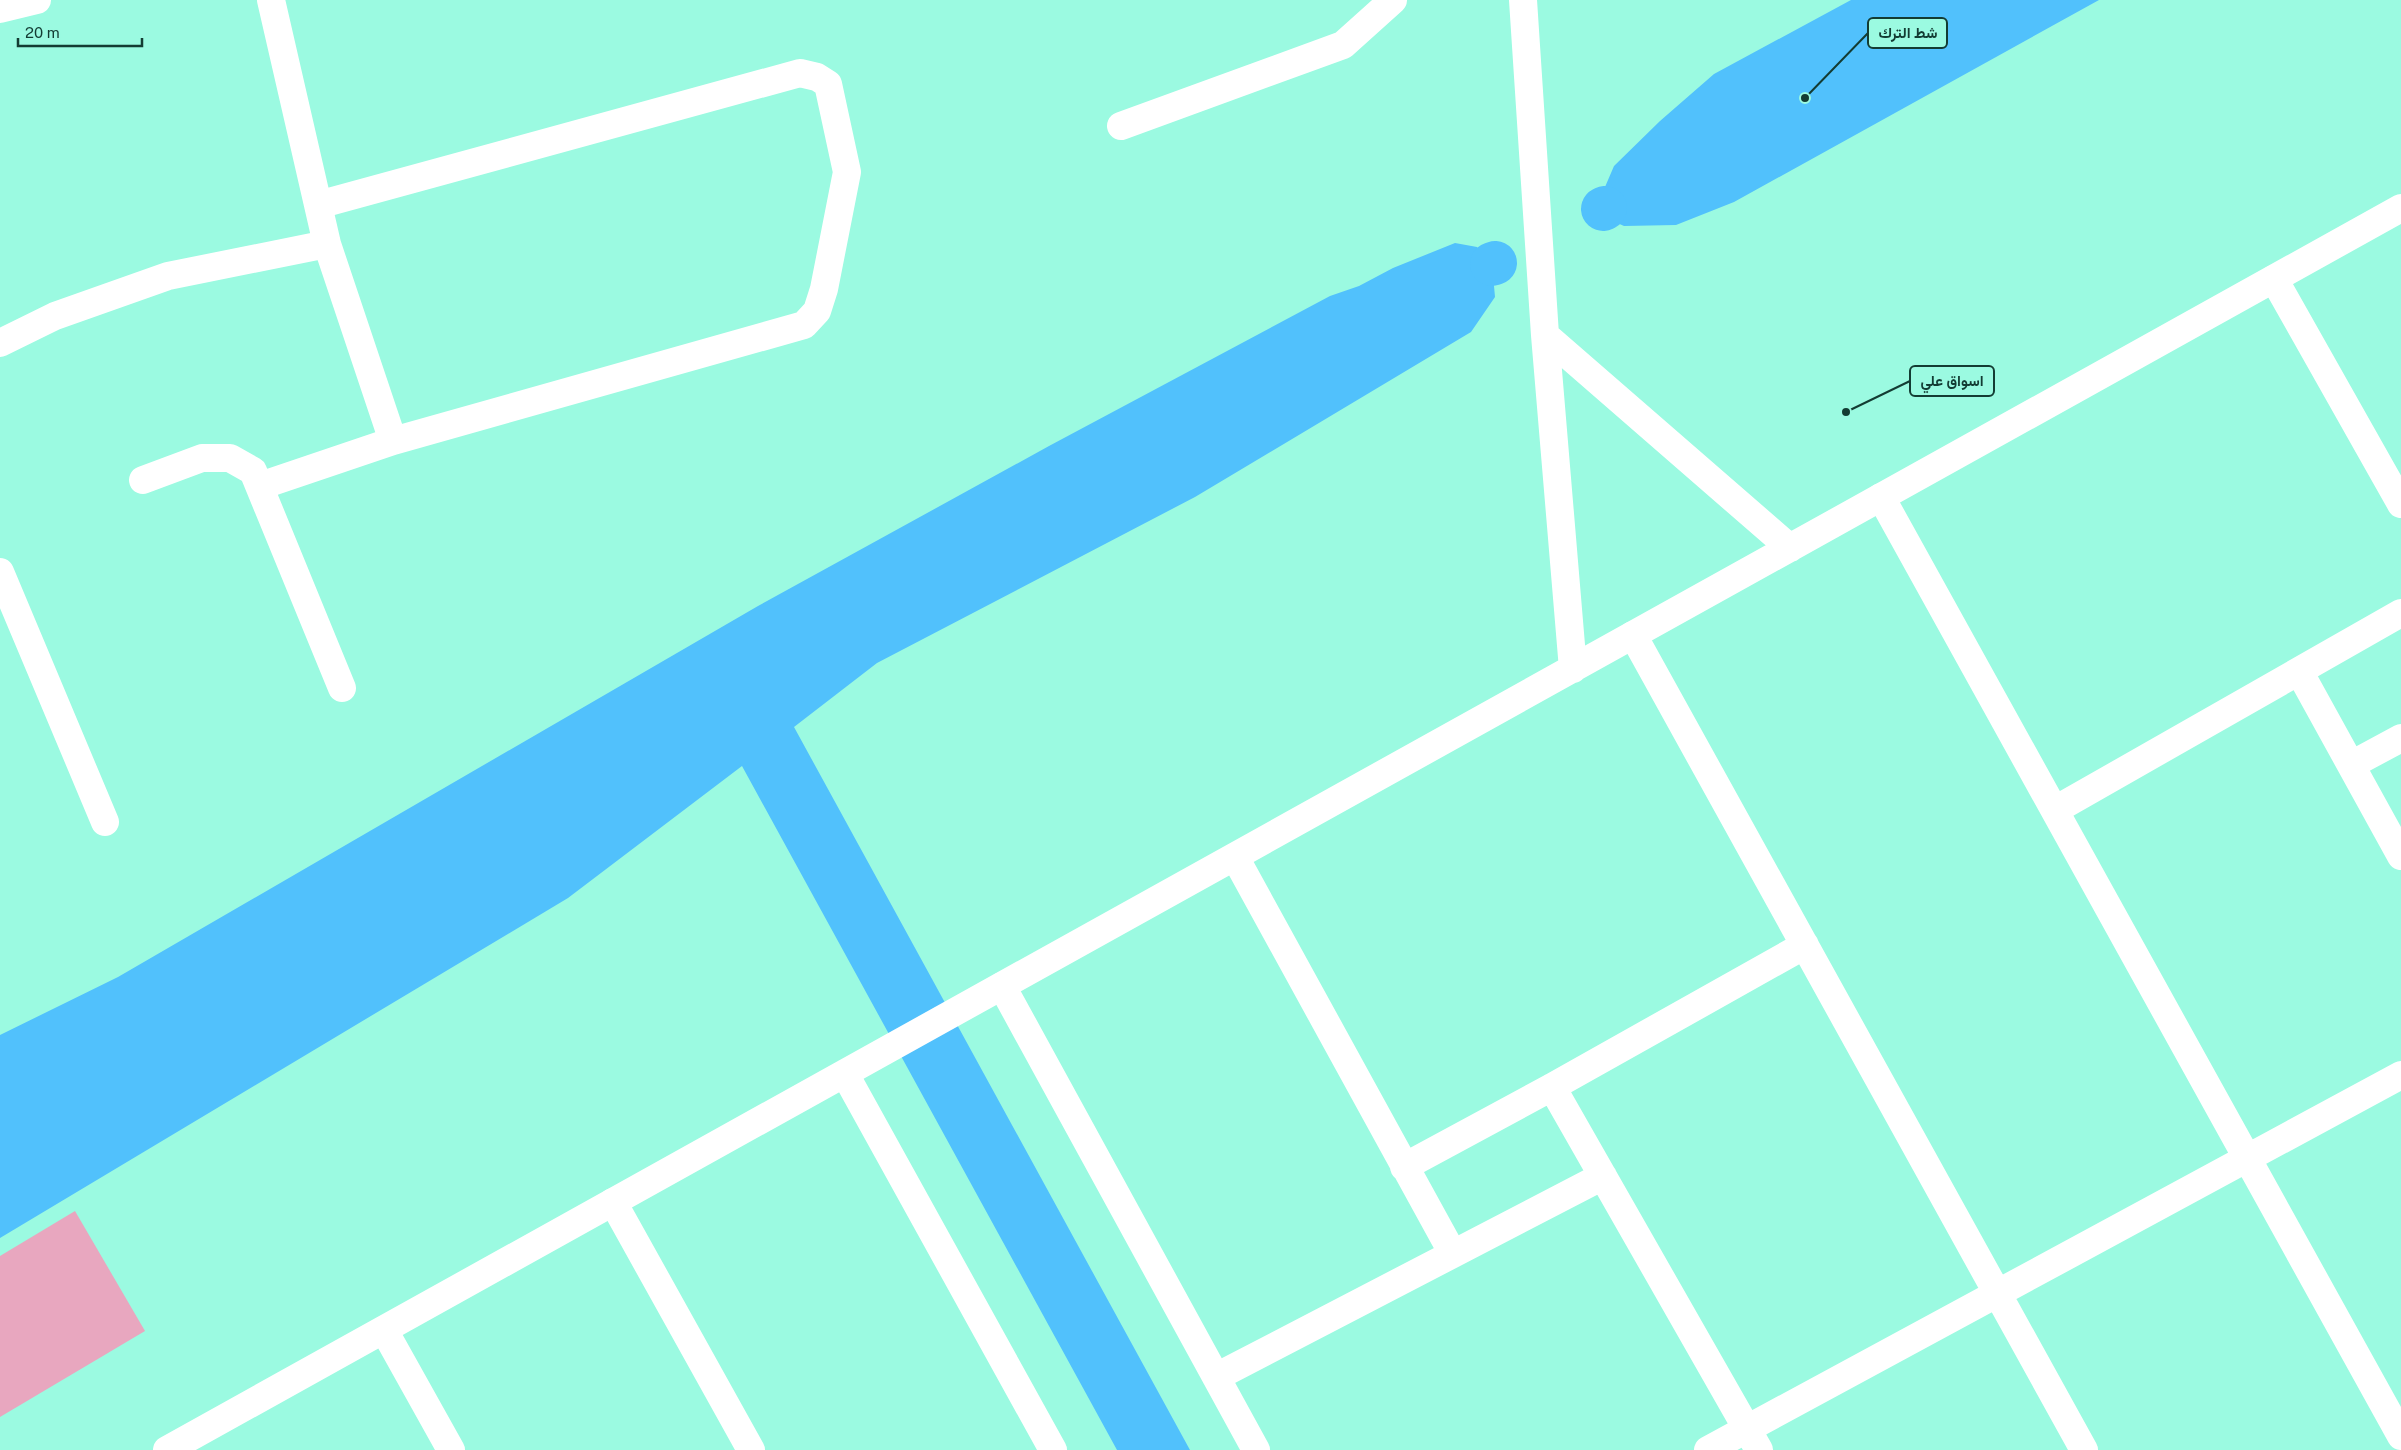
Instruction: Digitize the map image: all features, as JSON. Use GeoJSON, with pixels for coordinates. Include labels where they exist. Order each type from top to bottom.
{"type":"FeatureCollection","features":[{"type":"Feature","properties":{"kind":"street"},"geometry":{"type":"LineString","coordinates":[[0,9],[37,0]]}},
{"type":"Feature","properties":{"kind":"street"},"geometry":{"type":"LineString","coordinates":[[271,0],[327,244],[393,441]]}},
{"type":"Feature","properties":{"kind":"street"},"geometry":{"type":"LineString","coordinates":[[1121,126],[1343,45],[1393,0]]}},
{"type":"Feature","properties":{"kind":"street"},"geometry":{"type":"LineString","coordinates":[[1523,0],[1545,335],[1573,669]]}},
{"type":"Feature","properties":{"kind":"street"},"geometry":{"type":"LineString","coordinates":[[260,486],[393,441],[804,325],[817,311],[824,289],[847,172],[828,84],[817,77],[800,73],[318,205]]}},
{"type":"Feature","properties":{"kind":"street"},"geometry":{"type":"LineString","coordinates":[[167,1450],[2401,208]]}},
{"type":"Feature","properties":{"kind":"street"},"geometry":{"type":"LineString","coordinates":[[0,343],[56,316],[168,276],[327,244]]}},
{"type":"Feature","properties":{"kind":"street"},"geometry":{"type":"LineString","coordinates":[[2274,279],[2401,504]]}},
{"type":"Feature","properties":{"kind":"street"},"geometry":{"type":"LineString","coordinates":[[1545,335],[1790,548]]}},
{"type":"Feature","properties":{"kind":"street"},"geometry":{"type":"LineString","coordinates":[[143,480],[202,458],[230,458],[253,471],[342,688]]}},
{"type":"Feature","properties":{"kind":"street"},"geometry":{"type":"LineString","coordinates":[[1881,497],[2401,1436]]}},
{"type":"Feature","properties":{"kind":"street"},"geometry":{"type":"LineString","coordinates":[[0,572],[105,822]]}},
{"type":"Feature","properties":{"kind":"street"},"geometry":{"type":"LineString","coordinates":[[2054,810],[2401,613]]}},
{"type":"Feature","properties":{"kind":"street"},"geometry":{"type":"LineString","coordinates":[[1633,636],[2084,1450]]}},
{"type":"Feature","properties":{"kind":"street"},"geometry":{"type":"LineString","coordinates":[[2299,671],[2401,856]]}},
{"type":"Feature","properties":{"kind":"street"},"geometry":{"type":"LineString","coordinates":[[2351,765],[2401,738]]}},
{"type":"Feature","properties":{"kind":"street"},"geometry":{"type":"LineString","coordinates":[[1235,857],[1453,1254]]}},
{"type":"Feature","properties":{"kind":"street"},"geometry":{"type":"LineString","coordinates":[[1404,1167],[1805,946]]}},
{"type":"Feature","properties":{"kind":"street"},"geometry":{"type":"LineString","coordinates":[[1002,986],[1256,1450]]}},
{"type":"Feature","properties":{"kind":"street"},"geometry":{"type":"LineString","coordinates":[[845,1074],[1053,1450]]}},
{"type":"Feature","properties":{"kind":"street"},"geometry":{"type":"LineString","coordinates":[[1708,1450],[1753,1440],[1997,1294],[2401,1075]]}},
{"type":"Feature","properties":{"kind":"street"},"geometry":{"type":"LineString","coordinates":[[1552,1087],[1753,1440]]}},
{"type":"Feature","properties":{"kind":"street"},"geometry":{"type":"LineString","coordinates":[[1216,1377],[1603,1176]]}},
{"type":"Feature","properties":{"kind":"street"},"geometry":{"type":"LineString","coordinates":[[613,1202],[751,1450]]}},
{"type":"Feature","properties":{"kind":"street"},"geometry":{"type":"LineString","coordinates":[[384,1330],[451,1450]]}},
{"type":"Feature","properties":{"kind":"shaded area"},"geometry":{"type":"Polygon","coordinates":[[[75,1211],[145,1331],[0,1417],[0,1256],[75,1211]]]}},
{"type":"Feature","properties":{"kind":"water"},"geometry":{"type":"Polygon","coordinates":[[[1851,0],[2099,0],[1734,202],[1676,225],[1624,226],[1615,222],[1605,208],[1605,187],[1614,166],[1660,121],[1714,74],[1851,0]]]}},
{"type":"Feature","properties":{"kind":"water"},"geometry":{"type":"Polygon","coordinates":[[[1455,243],[1477,247],[1492,264],[1495,297],[1471,332],[1195,497],[877,663],[794,727],[1190,1450],[1117,1450],[742,766],[568,898],[0,1238],[0,1035],[118,977],[758,606],[1049,446],[1330,296],[1359,286],[1393,268],[1455,243]]]}},
{"type":"Feature","properties":{"kind":"place","name":"شط الترك"},"geometry":{"type":"Point","coordinates":[1805,98]}},
{"type":"Feature","properties":{"kind":"place","name":"اسواق علي"},"geometry":{"type":"Point","coordinates":[1846,412]}}]}
